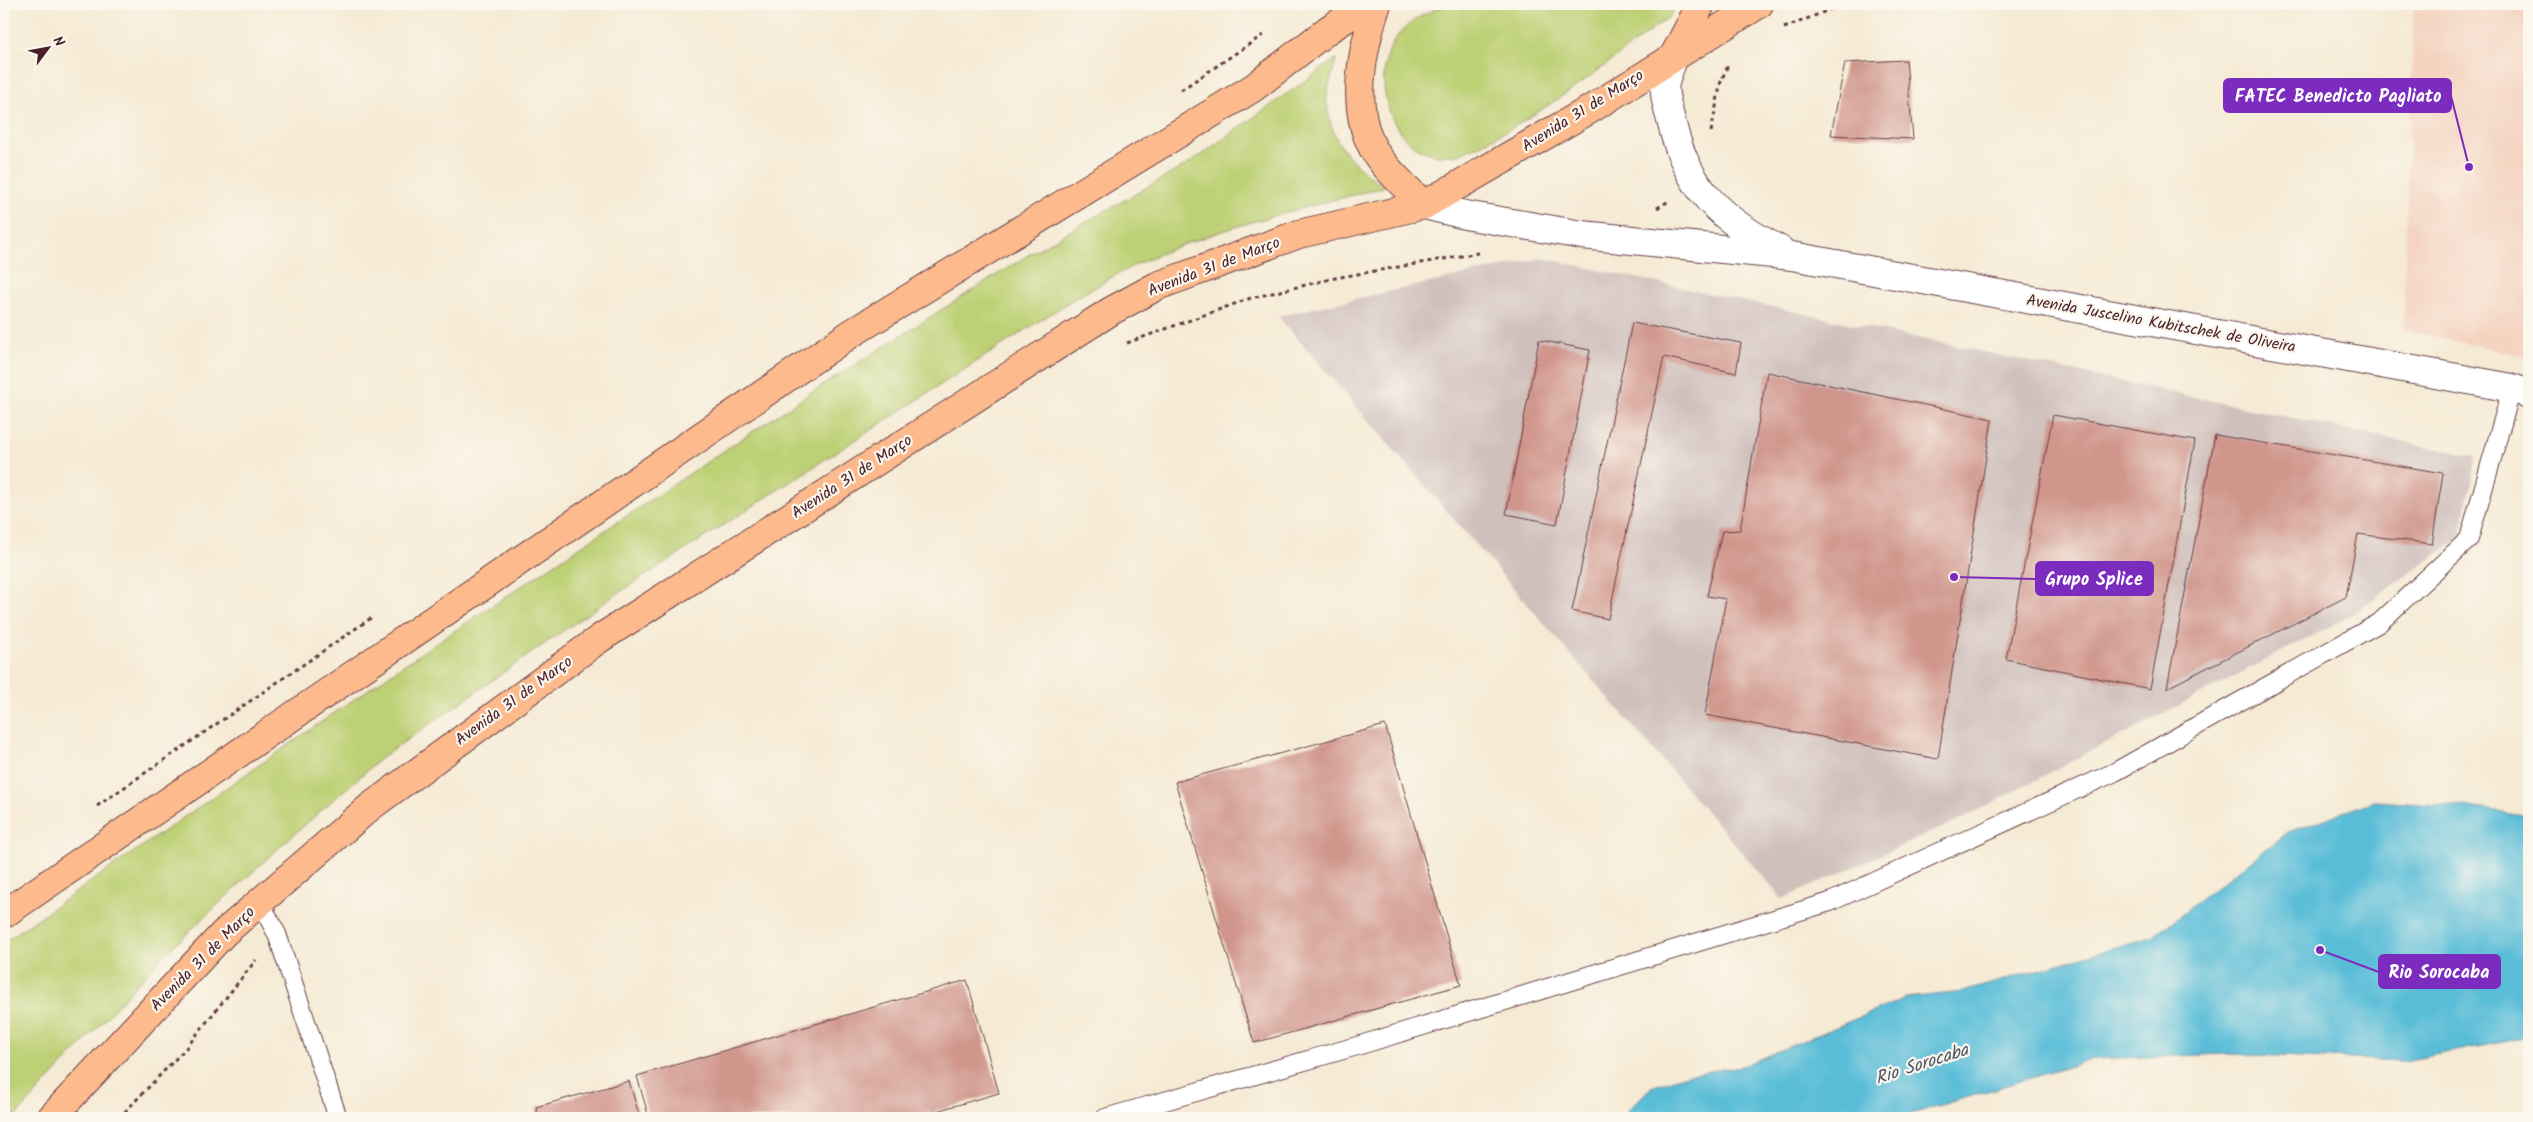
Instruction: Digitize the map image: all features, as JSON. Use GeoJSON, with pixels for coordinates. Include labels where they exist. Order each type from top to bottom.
{"type":"FeatureCollection","features":[{"type":"Feature","properties":{"kind":"highway"},"geometry":{"type":"LineString","coordinates":[[4,914],[852,334],[1253,88],[1329,29],[1369,4]]}},
{"type":"Feature","properties":{"kind":"highway"},"geometry":{"type":"LineString","coordinates":[[1378,4],[1368,30],[1360,94],[1366,132],[1376,153],[1393,174],[1424,205]]}},
{"type":"Feature","properties":{"kind":"highway"},"geometry":{"type":"LineString","coordinates":[[1675,54],[1701,4]]}},
{"type":"Feature","properties":{"kind":"highway","name":"Avenida 31 de Março"},"geometry":{"type":"LineString","coordinates":[[51,1118],[224,933],[370,807],[599,640],[1111,311],[1157,286],[1299,234],[1424,205],[1589,110],[1675,54],[1759,4]]}},
{"type":"Feature","properties":{"kind":"street","name":"Avenida Juscelino Kubitschek de Oliveira"},"geometry":{"type":"LineString","coordinates":[[1675,54],[1665,84],[1677,145],[1693,179],[1724,216],[1746,233],[1792,256]]}},
{"type":"Feature","properties":{"kind":"street","name":"Avenida Juscelino Kubitschek de Oliveira"},"geometry":{"type":"LineString","coordinates":[[1424,205],[1582,235],[1792,256],[2521,391]]}},
{"type":"Feature","properties":{"kind":"lane"},"geometry":{"type":"LineString","coordinates":[[1105,1118],[1357,1046],[1830,902],[2115,772],[2379,623],[2469,540],[2521,391]]}},
{"type":"Feature","properties":{"kind":"lane"},"geometry":{"type":"LineString","coordinates":[[260,902],[277,934],[338,1118]]}},
{"type":"Feature","properties":{"kind":"path"},"geometry":{"type":"LineString","coordinates":[[1782,28],[1844,4]]}},
{"type":"Feature","properties":{"kind":"path"},"geometry":{"type":"LineString","coordinates":[[1651,211],[1682,194],[1693,179],[1707,150],[1721,81],[1732,58]]}},
{"type":"Feature","properties":{"kind":"path"},"geometry":{"type":"LineString","coordinates":[[1119,348],[1127,343],[1251,298],[1335,278],[1487,251]]}},
{"type":"Feature","properties":{"kind":"path"},"geometry":{"type":"LineString","coordinates":[[119,1118],[186,1048],[277,934]]}},
{"type":"Feature","properties":{"kind":"shaded area"},"geometry":{"type":"Polygon","coordinates":[[[2414,4],[2529,4],[2529,357],[2403,330],[2414,4]]]}},
{"type":"Feature","properties":{"kind":"shaded area"},"geometry":{"type":"Polygon","coordinates":[[[1542,258],[2476,457],[2460,538],[2348,617],[1959,820],[1782,899],[1278,316],[1542,258]]]}},
{"type":"Feature","properties":{"kind":"green space"},"geometry":{"type":"Polygon","coordinates":[[[1446,4],[1678,4],[1669,17],[1564,95],[1487,142],[1452,155],[1431,154],[1414,146],[1400,132],[1391,115],[1385,95],[1384,75],[1388,55],[1401,32],[1419,18],[1446,4]]]}},
{"type":"Feature","properties":{"kind":"green space"},"geometry":{"type":"Polygon","coordinates":[[[1336,59],[1328,87],[1327,99],[1329,119],[1333,131],[1339,143],[1354,162],[1384,187],[1290,211],[1226,230],[1164,252],[1127,269],[1072,300],[609,599],[381,758],[275,851],[162,957],[14,1118],[4,1118],[4,942],[402,666],[812,392],[1033,252],[1188,164],[1336,59]]]}},
{"type":"Feature","properties":{"kind":"water","name":"Rio Sorocaba"},"geometry":{"type":"Polygon","coordinates":[[[2374,801],[2469,807],[2529,816],[2529,1037],[2404,1061],[2227,1054],[2094,1059],[1898,1118],[1621,1118],[1651,1087],[1686,1075],[1742,1066],[1906,998],[1963,992],[2154,936],[2288,832],[2374,801]]]}},
{"type":"Feature","properties":{"kind":"building"},"geometry":{"type":"Polygon","coordinates":[[[1906,60],[1913,139],[1831,135],[1845,63],[1906,60]]]}},
{"type":"Feature","properties":{"kind":"building"},"geometry":{"type":"Polygon","coordinates":[[[1632,323],[1741,343],[1736,373],[1664,357],[1608,619],[1572,611],[1632,323]]]}},
{"type":"Feature","properties":{"kind":"building"},"geometry":{"type":"Polygon","coordinates":[[[1539,340],[1590,350],[1557,524],[1506,514],[1539,340]]]}},
{"type":"Feature","properties":{"kind":"building"},"geometry":{"type":"Polygon","coordinates":[[[1767,372],[1992,419],[1938,759],[1705,715],[1726,599],[1707,596],[1722,531],[1740,530],[1767,372]]]}},
{"type":"Feature","properties":{"kind":"building"},"geometry":{"type":"Polygon","coordinates":[[[2053,415],[2195,441],[2150,689],[2006,659],[2053,415]]]}},
{"type":"Feature","properties":{"kind":"building"},"geometry":{"type":"Polygon","coordinates":[[[2215,435],[2443,473],[2432,544],[2358,534],[2346,597],[2167,688],[2215,435]]]}},
{"type":"Feature","properties":{"kind":"building"},"geometry":{"type":"Polygon","coordinates":[[[1385,725],[1461,985],[1254,1043],[1175,782],[1385,725]]]}},
{"type":"Feature","properties":{"kind":"building"},"geometry":{"type":"Polygon","coordinates":[[[967,980],[999,1093],[912,1118],[649,1118],[637,1076],[967,980]]]}},
{"type":"Feature","properties":{"kind":"building"},"geometry":{"type":"Polygon","coordinates":[[[629,1081],[640,1118],[539,1118],[536,1107],[629,1081]]]}},
{"type":"Feature","properties":{"kind":"place","name":"FATEC Benedicto Pagliato"},"geometry":{"type":"Point","coordinates":[2469,167]}},
{"type":"Feature","properties":{"kind":"place","name":"Grupo Splice"},"geometry":{"type":"Point","coordinates":[1954,577]}},
{"type":"Feature","properties":{"kind":"place","name":"Rio Sorocaba"},"geometry":{"type":"Point","coordinates":[2320,950]}}]}
